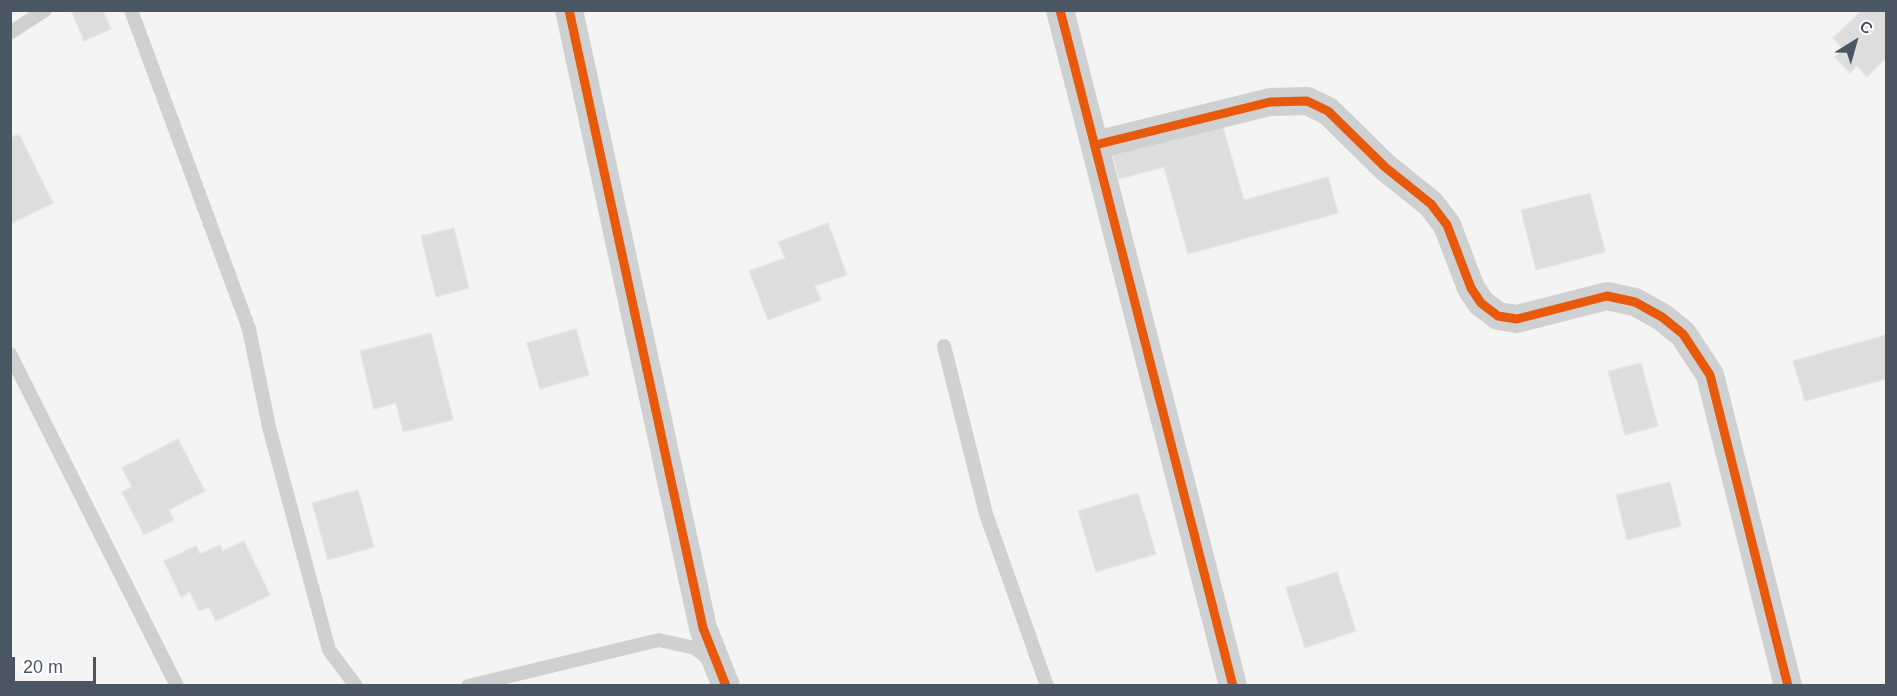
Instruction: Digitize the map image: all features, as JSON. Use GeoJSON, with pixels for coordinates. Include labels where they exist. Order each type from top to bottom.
{"type":"FeatureCollection","features":[{"type":"Feature","properties":{"kind":"street"},"geometry":{"type":"LineString","coordinates":[[569,10],[703,628],[721,675]]}},
{"type":"Feature","properties":{"kind":"street"},"geometry":{"type":"LineString","coordinates":[[1060,10],[1233,686]]}},
{"type":"Feature","properties":{"kind":"street"},"geometry":{"type":"LineString","coordinates":[[1095,145],[1270,102],[1307,100],[1328,111],[1385,167],[1431,204],[1447,225],[1471,288],[1481,303],[1498,316],[1517,319],[1607,296],[1635,302],[1662,317],[1683,334],[1710,375],[1788,686]]}},
{"type":"Feature","properties":{"kind":"lane"},"geometry":{"type":"LineString","coordinates":[[10,33],[45,10]]}},
{"type":"Feature","properties":{"kind":"lane"},"geometry":{"type":"LineString","coordinates":[[131,10],[249,329],[269,427],[329,650],[353,685]]}},
{"type":"Feature","properties":{"kind":"lane"},"geometry":{"type":"LineString","coordinates":[[944,346],[986,514],[1047,686]]}},
{"type":"Feature","properties":{"kind":"lane"},"geometry":{"type":"LineString","coordinates":[[10,354],[177,686]]}},
{"type":"Feature","properties":{"kind":"lane"},"geometry":{"type":"LineString","coordinates":[[468,686],[659,640],[695,648],[721,675]]}},
{"type":"Feature","properties":{"kind":"building"},"geometry":{"type":"Polygon","coordinates":[[[71,10],[103,10],[111,29],[84,41],[71,10]]]}},
{"type":"Feature","properties":{"kind":"building"},"geometry":{"type":"Polygon","coordinates":[[[1862,10],[1883,10],[1886,14],[1886,58],[1867,77],[1857,66],[1850,73],[1835,57],[1843,49],[1833,38],[1862,10]]]}},
{"type":"Feature","properties":{"kind":"building"},"geometry":{"type":"Polygon","coordinates":[[[1220,117],[1244,200],[1328,177],[1338,213],[1188,254],[1164,167],[1119,179],[1110,147],[1220,117]]]}},
{"type":"Feature","properties":{"kind":"building"},"geometry":{"type":"Polygon","coordinates":[[[19,134],[53,203],[10,224],[10,138],[19,134]]]}},
{"type":"Feature","properties":{"kind":"building"},"geometry":{"type":"Polygon","coordinates":[[[1590,193],[1605,252],[1536,270],[1521,210],[1590,193]]]}},
{"type":"Feature","properties":{"kind":"building"},"geometry":{"type":"Polygon","coordinates":[[[828,223],[847,275],[815,286],[821,300],[768,320],[749,271],[785,258],[778,242],[828,223]]]}},
{"type":"Feature","properties":{"kind":"building"},"geometry":{"type":"Polygon","coordinates":[[[454,228],[469,288],[436,297],[421,236],[454,228]]]}},
{"type":"Feature","properties":{"kind":"building"},"geometry":{"type":"Polygon","coordinates":[[[576,329],[589,375],[540,389],[527,343],[576,329]]]}},
{"type":"Feature","properties":{"kind":"building"},"geometry":{"type":"Polygon","coordinates":[[[431,333],[453,420],[403,432],[396,403],[374,409],[360,351],[431,333]]]}},
{"type":"Feature","properties":{"kind":"building"},"geometry":{"type":"Polygon","coordinates":[[[1886,335],[1886,379],[1805,401],[1793,361],[1886,335]]]}},
{"type":"Feature","properties":{"kind":"building"},"geometry":{"type":"Polygon","coordinates":[[[1641,363],[1658,426],[1625,435],[1608,371],[1641,363]]]}},
{"type":"Feature","properties":{"kind":"building"},"geometry":{"type":"Polygon","coordinates":[[[178,439],[205,491],[169,510],[174,520],[144,535],[122,492],[132,487],[122,468],[178,439]]]}},
{"type":"Feature","properties":{"kind":"building"},"geometry":{"type":"Polygon","coordinates":[[[1670,482],[1681,526],[1627,540],[1616,495],[1670,482]]]}},
{"type":"Feature","properties":{"kind":"building"},"geometry":{"type":"Polygon","coordinates":[[[358,490],[374,547],[328,560],[312,503],[358,490]]]}},
{"type":"Feature","properties":{"kind":"building"},"geometry":{"type":"Polygon","coordinates":[[[1138,493],[1156,554],[1096,572],[1078,511],[1138,493]]]}},
{"type":"Feature","properties":{"kind":"building"},"geometry":{"type":"Polygon","coordinates":[[[244,541],[270,595],[216,621],[209,607],[199,611],[190,592],[181,597],[164,561],[196,546],[200,554],[220,545],[223,551],[244,541]]]}},
{"type":"Feature","properties":{"kind":"building"},"geometry":{"type":"Polygon","coordinates":[[[1337,572],[1356,631],[1305,648],[1286,588],[1337,572]]]}},
{"type":"Feature","properties":{"kind":"cycle path"},"geometry":{"type":"LineString","coordinates":[[569,10],[703,628],[726,686]]}},
{"type":"Feature","properties":{"kind":"cycle path"},"geometry":{"type":"LineString","coordinates":[[1060,10],[1233,686]]}},
{"type":"Feature","properties":{"kind":"cycle path"},"geometry":{"type":"LineString","coordinates":[[1095,145],[1270,102],[1307,101],[1328,111],[1385,167],[1431,204],[1447,225],[1471,288],[1481,303],[1498,316],[1517,319],[1607,296],[1635,302],[1662,317],[1683,334],[1710,375],[1788,686]]}}]}
